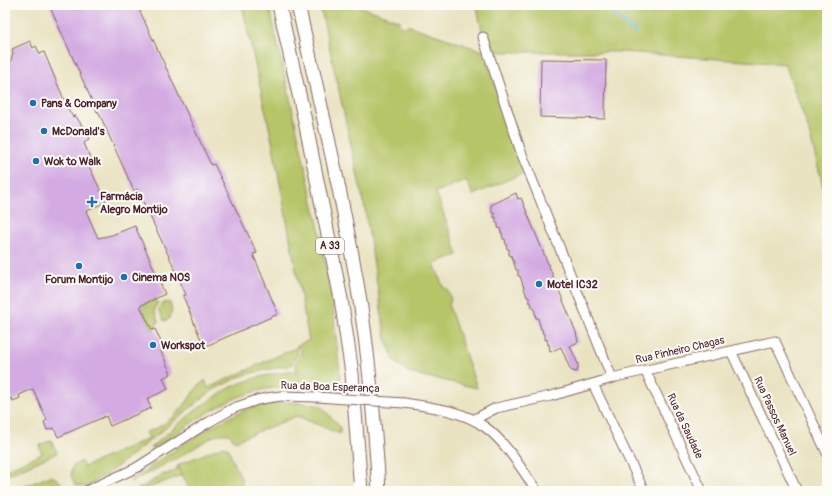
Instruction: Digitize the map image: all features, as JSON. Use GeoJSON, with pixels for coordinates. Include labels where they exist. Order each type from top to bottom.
{"type":"FeatureCollection","features":[{"type":"Feature","properties":{"kind":"highway","name":"A 33"},"geometry":{"type":"LineString","coordinates":[[279,5],[305,121],[341,299],[352,373],[361,491]]}},
{"type":"Feature","properties":{"kind":"highway","name":"A 33"},"geometry":{"type":"LineString","coordinates":[[298,5],[339,192],[360,301],[374,413],[379,491]]}},
{"type":"Feature","properties":{"kind":"street"},"geometry":{"type":"LineString","coordinates":[[483,37],[521,152],[612,378]]}},
{"type":"Feature","properties":{"kind":"street","name":"Rua Pinheiro Chagas"},"geometry":{"type":"LineString","coordinates":[[473,420],[496,408],[551,396],[645,370],[775,341],[827,453]]}},
{"type":"Feature","properties":{"kind":"street","name":"Rua Passos Manuel"},"geometry":{"type":"LineString","coordinates":[[731,351],[797,491]]}},
{"type":"Feature","properties":{"kind":"street","name":"Rua da Saudade"},"geometry":{"type":"LineString","coordinates":[[645,370],[702,491]]}},
{"type":"Feature","properties":{"kind":"street"},"geometry":{"type":"LineString","coordinates":[[592,384],[644,491]]}},
{"type":"Feature","properties":{"kind":"street","name":"Rua da Boa Esperança"},"geometry":{"type":"LineString","coordinates":[[86,491],[136,468],[234,408],[257,400],[281,396],[404,403],[440,408],[464,415],[485,427],[506,447],[537,491]]}},
{"type":"Feature","properties":{"kind":"green space"},"geometry":{"type":"Polygon","coordinates":[[[242,5],[269,5],[318,224],[332,300],[342,392],[292,388],[275,388],[258,391],[227,402],[212,410],[156,447],[150,448],[200,407],[232,387],[264,376],[297,371],[295,363],[301,351],[299,347],[296,346],[309,340],[272,141],[242,5]]]}},
{"type":"Feature","properties":{"kind":"green space"},"geometry":{"type":"Polygon","coordinates":[[[320,5],[356,5],[400,21],[398,24],[405,28],[407,25],[483,51],[526,172],[473,195],[466,180],[436,192],[458,255],[434,263],[443,287],[447,289],[451,299],[449,306],[477,388],[410,373],[395,362],[386,340],[365,209],[320,5]]]}},
{"type":"Feature","properties":{"kind":"green space"},"geometry":{"type":"Polygon","coordinates":[[[470,5],[827,5],[827,202],[808,128],[785,64],[623,52],[488,52],[483,37],[477,7],[470,5]]]}},
{"type":"Feature","properties":{"kind":"green space"},"geometry":{"type":"Polygon","coordinates":[[[155,298],[158,303],[154,309],[158,321],[155,329],[152,330],[140,306],[155,298]]]}},
{"type":"Feature","properties":{"kind":"green space"},"geometry":{"type":"Polygon","coordinates":[[[166,302],[170,303],[172,311],[169,319],[164,321],[158,309],[166,302]]]}},
{"type":"Feature","properties":{"kind":"green space"},"geometry":{"type":"Polygon","coordinates":[[[297,348],[298,354],[291,365],[251,373],[239,377],[213,390],[109,473],[85,487],[74,483],[71,474],[73,466],[81,461],[84,467],[149,438],[146,432],[157,428],[173,417],[182,408],[196,388],[205,380],[208,388],[297,348]]]}},
{"type":"Feature","properties":{"kind":"green space"},"geometry":{"type":"Polygon","coordinates":[[[290,402],[321,406],[340,427],[340,434],[297,416],[235,441],[229,434],[214,436],[179,457],[131,482],[130,481],[189,441],[236,414],[251,408],[275,403],[290,402]]]}},
{"type":"Feature","properties":{"kind":"green space"},"geometry":{"type":"Polygon","coordinates":[[[51,440],[57,453],[5,476],[5,470],[42,454],[39,446],[51,440]]]}},
{"type":"Feature","properties":{"kind":"green space"},"geometry":{"type":"Polygon","coordinates":[[[223,446],[229,449],[242,479],[242,491],[190,491],[178,465],[223,446]]]}},
{"type":"Feature","properties":{"kind":"green space"},"geometry":{"type":"Polygon","coordinates":[[[177,466],[182,475],[140,491],[135,491],[164,474],[176,470],[177,466]]]}},
{"type":"Feature","properties":{"kind":"green space"},"geometry":{"type":"Polygon","coordinates":[[[50,476],[60,481],[63,491],[14,491],[50,476]]]}},
{"type":"Feature","properties":{"kind":"building"},"geometry":{"type":"Polygon","coordinates":[[[49,5],[137,5],[211,165],[214,164],[257,253],[253,254],[278,314],[204,347],[183,296],[186,295],[174,267],[137,189],[134,191],[49,5]]]}},
{"type":"Feature","properties":{"kind":"building","name":"Forum Montijo"},"geometry":{"type":"Polygon","coordinates":[[[30,41],[33,48],[36,46],[40,54],[44,52],[68,109],[73,117],[75,115],[90,138],[84,143],[92,162],[88,164],[106,202],[86,211],[98,238],[112,235],[135,226],[165,294],[140,306],[152,330],[155,329],[163,346],[159,347],[171,374],[163,378],[168,389],[147,399],[151,408],[110,426],[106,416],[58,437],[54,428],[47,430],[44,422],[47,420],[33,389],[19,395],[20,398],[13,401],[12,398],[5,401],[5,71],[8,72],[13,53],[12,49],[30,41]]]}},
{"type":"Feature","properties":{"kind":"building"},"geometry":{"type":"Polygon","coordinates":[[[541,59],[606,60],[605,119],[540,117],[541,59]]]}},
{"type":"Feature","properties":{"kind":"building","name":"Motel IC32"},"geometry":{"type":"Polygon","coordinates":[[[516,193],[518,199],[521,198],[576,332],[578,342],[570,346],[578,364],[577,372],[570,369],[561,347],[550,352],[547,339],[545,340],[545,334],[543,334],[538,318],[536,318],[534,307],[532,307],[531,302],[529,302],[529,297],[527,297],[520,276],[518,276],[518,270],[516,270],[511,255],[509,255],[509,249],[507,249],[505,239],[503,239],[500,228],[498,228],[498,223],[496,223],[496,217],[494,218],[494,213],[492,213],[491,205],[516,193]]]}},
{"type":"Feature","properties":{"kind":"waterway"},"geometry":{"type":"LineString","coordinates":[[603,5],[637,34]]}},
{"type":"Feature","properties":{"kind":"place","name":"Pans & Company"},"geometry":{"type":"Point","coordinates":[33,103]}},
{"type":"Feature","properties":{"kind":"place","name":"McDonald's"},"geometry":{"type":"Point","coordinates":[44,131]}},
{"type":"Feature","properties":{"kind":"place","name":"Wok to Walk"},"geometry":{"type":"Point","coordinates":[36,161]}},
{"type":"Feature","properties":{"kind":"place","name":"Farmácia Alegro Montijo"},"geometry":{"type":"Point","coordinates":[92,202]}},
{"type":"Feature","properties":{"kind":"place","name":"Forum Montijo"},"geometry":{"type":"Point","coordinates":[79,266]}},
{"type":"Feature","properties":{"kind":"place","name":"Cinema NOS"},"geometry":{"type":"Point","coordinates":[124,277]}},
{"type":"Feature","properties":{"kind":"place","name":"Motel IC32"},"geometry":{"type":"Point","coordinates":[539,284]}},
{"type":"Feature","properties":{"kind":"place","name":"Workspot"},"geometry":{"type":"Point","coordinates":[153,345]}}]}
